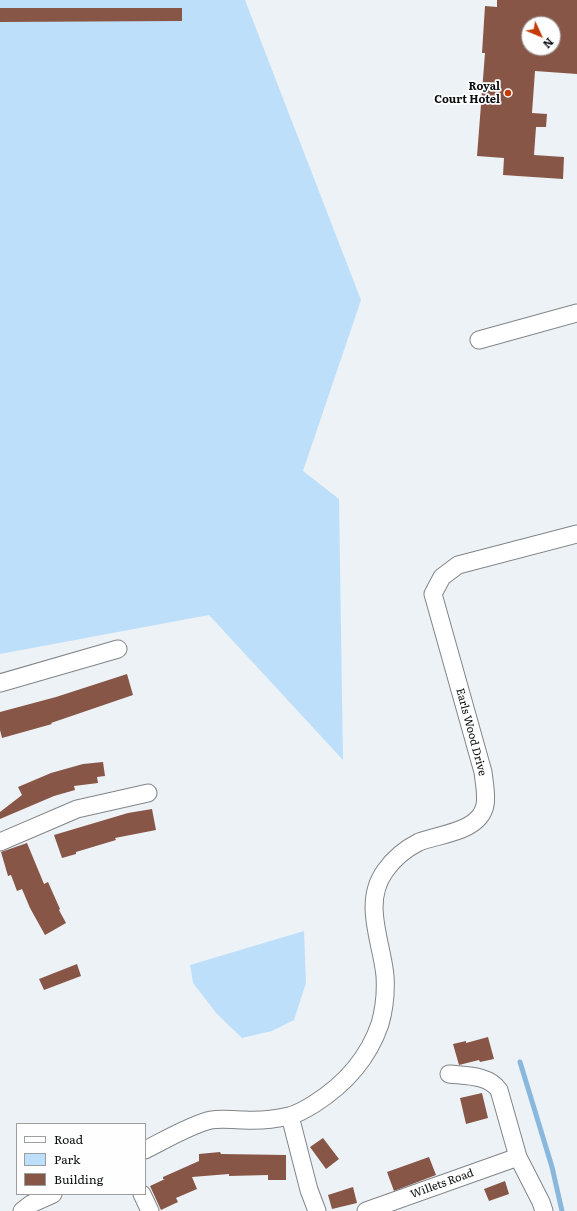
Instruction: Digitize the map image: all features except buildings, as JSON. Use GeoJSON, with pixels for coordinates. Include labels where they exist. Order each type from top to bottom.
{"type":"FeatureCollection","features":[{"type":"Feature","properties":{"kind":"street"},"geometry":{"type":"LineString","coordinates":[[479,340],[577,313]]}},
{"type":"Feature","properties":{"kind":"street","name":"Earls Wood Drive"},"geometry":{"type":"LineString","coordinates":[[146,1150],[201,1123],[212,1120],[245,1120],[290,1116],[309,1107],[340,1085],[367,1053],[377,1034],[383,1012],[385,978],[376,927],[374,903],[377,888],[384,873],[395,858],[405,850],[420,842],[447,834],[471,824],[480,815],[485,806],[483,772],[433,594],[442,577],[458,565],[577,534]]}},
{"type":"Feature","properties":{"kind":"street"},"geometry":{"type":"LineString","coordinates":[[0,683],[118,649]]}},
{"type":"Feature","properties":{"kind":"street"},"geometry":{"type":"LineString","coordinates":[[0,842],[77,810],[148,794]]}},
{"type":"Feature","properties":{"kind":"street"},"geometry":{"type":"LineString","coordinates":[[449,1074],[486,1079],[495,1084],[499,1090],[518,1157],[541,1202],[544,1211]]}},
{"type":"Feature","properties":{"kind":"street"},"geometry":{"type":"LineString","coordinates":[[290,1116],[317,1211]]}},
{"type":"Feature","properties":{"kind":"street","name":"Willets Road"},"geometry":{"type":"LineString","coordinates":[[366,1211],[518,1157]]}},
{"type":"Feature","properties":{"kind":"street"},"geometry":{"type":"LineString","coordinates":[[22,1211],[31,1204],[51,1195]]}},
{"type":"Feature","properties":{"kind":"street"},"geometry":{"type":"LineString","coordinates":[[142,1195],[150,1211]]}},
{"type":"Feature","properties":{"kind":"green space"},"geometry":{"type":"Polygon","coordinates":[[[0,0],[245,0],[361,300],[303,471],[339,499],[343,760],[209,615],[0,654],[0,0]]]}},
{"type":"Feature","properties":{"kind":"green space"},"geometry":{"type":"Polygon","coordinates":[[[304,931],[306,983],[294,1020],[272,1031],[242,1038],[217,1014],[193,983],[190,965],[304,931]]]}},
{"type":"Feature","properties":{"kind":"waterway"},"geometry":{"type":"LineString","coordinates":[[520,1062],[552,1167],[562,1211]]}},
{"type":"Feature","properties":{"kind":"place","name":"Royal Court Hotel"},"geometry":{"type":"Point","coordinates":[508,93]}}]}
